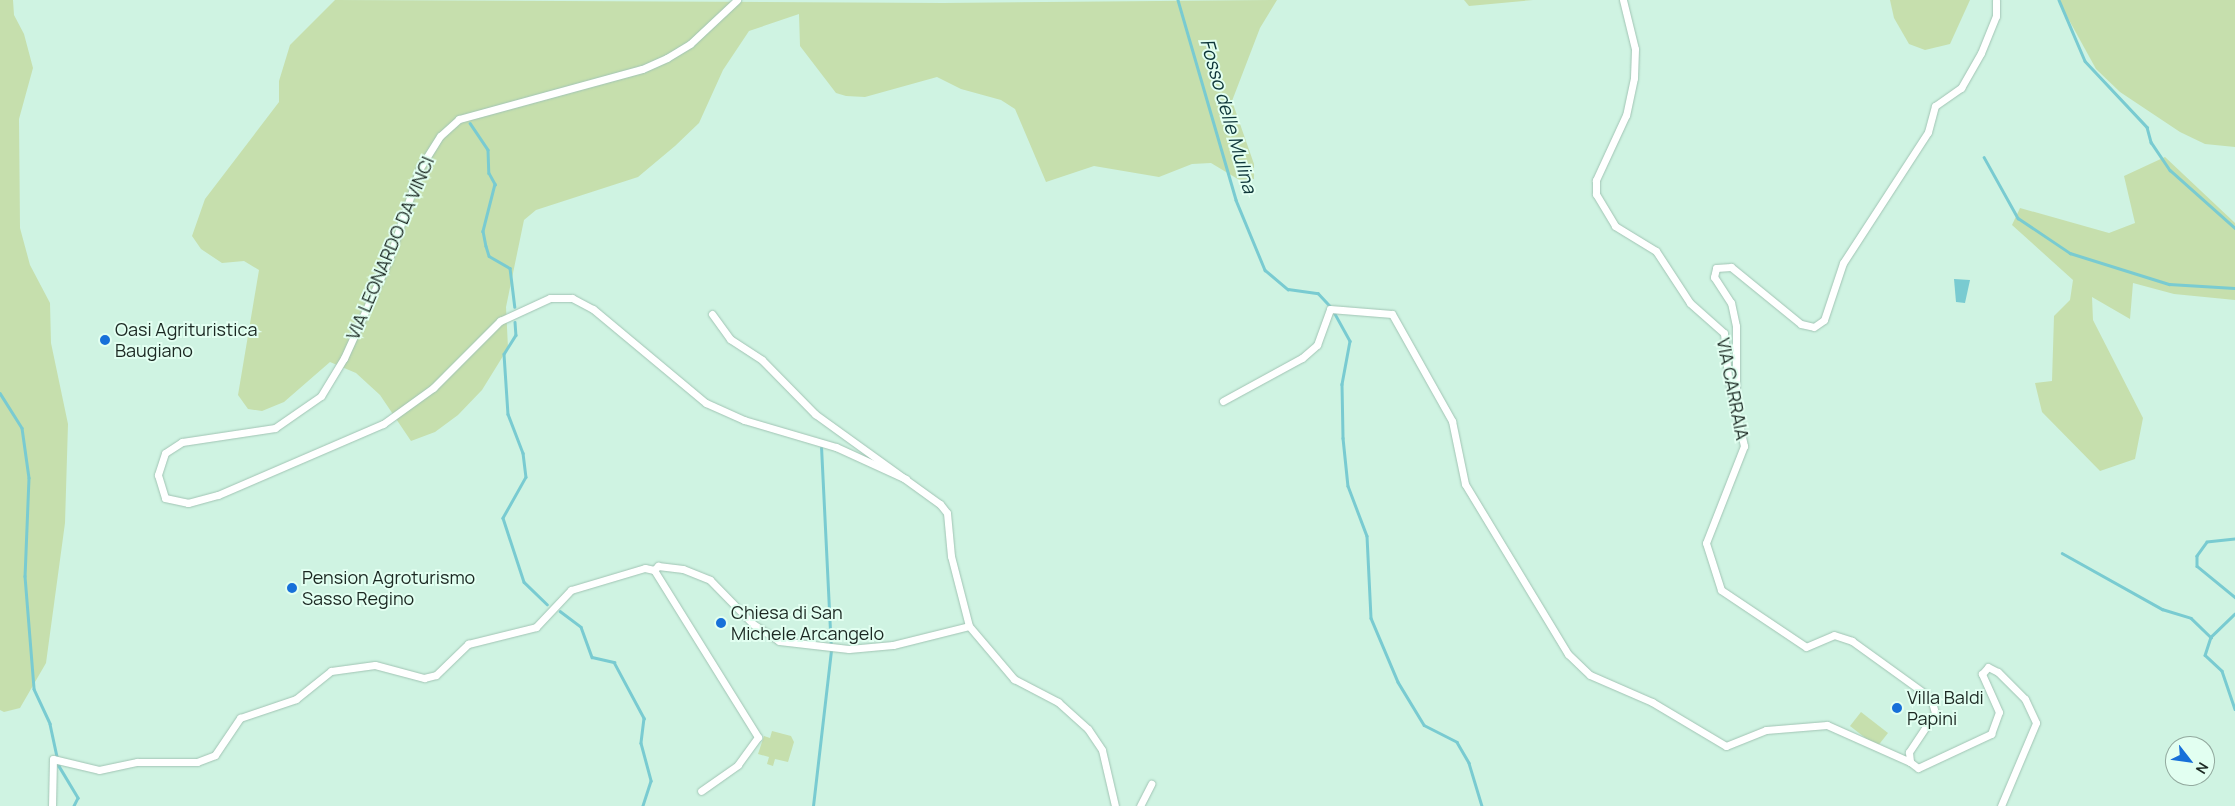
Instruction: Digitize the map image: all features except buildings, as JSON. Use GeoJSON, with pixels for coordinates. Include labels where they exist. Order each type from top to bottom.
{"type":"FeatureCollection","features":[{"type":"Feature","properties":{"kind":"street","name":"VIA LEONARDO DA VINCI"},"geometry":{"type":"LineString","coordinates":[[737,0],[690,44],[658,62],[459,119],[440,136],[420,168],[389,258],[344,358],[321,396],[301,414],[275,428],[182,442],[165,453],[158,475],[165,498],[188,503],[218,495],[382,424],[433,388],[500,321],[550,298],[572,298],[593,309],[706,403],[744,420],[836,447],[906,479]]}},
{"type":"Feature","properties":{"kind":"street","name":"VIA CARRAIA"},"geometry":{"type":"LineString","coordinates":[[1622,0],[1635,49],[1634,78],[1626,115],[1596,180],[1596,194],[1615,226],[1656,251],[1690,303],[1724,333],[1728,376],[1736,402],[1744,446],[1742,460],[1706,543],[1721,590],[1806,648],[1834,635],[1852,641],[1931,698],[1936,709],[1909,752],[1910,762]]}},
{"type":"Feature","properties":{"kind":"street"},"geometry":{"type":"LineString","coordinates":[[1736,402],[1736,326],[1731,303],[1714,277],[1716,268],[1731,267],[1801,324],[1814,328],[1824,320],[1843,263],[1928,132],[1934,106],[1961,88],[1982,53],[1996,16],[1996,0]]}},
{"type":"Feature","properties":{"kind":"street"},"geometry":{"type":"LineString","coordinates":[[1223,401],[1280,373],[1312,350],[1330,309],[1392,314],[1452,422],[1465,484],[1568,654],[1590,675],[1652,702],[1726,746],[1766,730],[1826,725],[1910,762],[1918,768],[1929,766],[1991,734],[1999,712],[1982,674],[1992,667],[2025,699],[2036,723],[2001,806]]}},
{"type":"Feature","properties":{"kind":"street"},"geometry":{"type":"LineString","coordinates":[[712,314],[730,339],[762,360],[808,403],[815,414],[931,495],[947,513],[950,556],[970,626],[1014,679],[1058,702],[1088,729],[1102,750],[1116,806]]}},
{"type":"Feature","properties":{"kind":"street"},"geometry":{"type":"LineString","coordinates":[[654,570],[658,566],[683,569],[710,580],[753,624],[779,641],[849,648],[893,645],[970,626]]}},
{"type":"Feature","properties":{"kind":"street"},"geometry":{"type":"LineString","coordinates":[[52,806],[57,759],[99,770],[137,762],[197,762],[215,755],[240,718],[296,699],[331,671],[375,665],[424,678],[436,675],[468,644],[536,627],[571,590],[644,568],[654,570],[758,737],[738,765],[701,790]]}},
{"type":"Feature","properties":{"kind":"street"},"geometry":{"type":"LineString","coordinates":[[1140,806],[1151,784]]}},
{"type":"Feature","properties":{"kind":"green space"},"geometry":{"type":"Polygon","coordinates":[[[0,0],[13,0],[14,15],[24,34],[33,68],[19,119],[20,228],[30,265],[50,303],[51,343],[68,424],[65,523],[46,663],[20,708],[4,712],[0,710],[0,0]]]}},
{"type":"Feature","properties":{"kind":"green space"},"geometry":{"type":"Polygon","coordinates":[[[335,0],[943,3],[1277,0],[1260,28],[1232,101],[1254,164],[1254,179],[1241,181],[1211,163],[1192,164],[1159,177],[1094,166],[1046,182],[1015,109],[1001,100],[961,89],[937,77],[865,97],[846,96],[836,93],[800,46],[799,14],[749,31],[723,70],[699,123],[675,146],[638,177],[536,210],[524,220],[506,307],[508,348],[482,390],[458,415],[435,432],[411,441],[380,395],[356,373],[330,362],[284,402],[262,411],[248,409],[238,395],[259,270],[244,261],[222,263],[201,249],[192,236],[205,199],[279,102],[279,81],[290,45],[335,0]]]}},
{"type":"Feature","properties":{"kind":"green space"},"geometry":{"type":"Polygon","coordinates":[[[1464,0],[1533,0],[1469,6],[1464,0]]]}},
{"type":"Feature","properties":{"kind":"green space"},"geometry":{"type":"Polygon","coordinates":[[[1890,0],[1970,0],[1950,44],[1925,50],[1909,44],[1894,18],[1890,0]]]}},
{"type":"Feature","properties":{"kind":"green space"},"geometry":{"type":"Polygon","coordinates":[[[2058,0],[2235,0],[2235,147],[2205,144],[2180,132],[2120,92],[2096,69],[2058,0]]]}},
{"type":"Feature","properties":{"kind":"green space"},"geometry":{"type":"Polygon","coordinates":[[[2165,157],[2235,223],[2235,300],[2174,294],[2133,283],[2130,319],[2092,297],[2093,320],[2143,418],[2135,459],[2100,471],[2042,412],[2035,383],[2052,381],[2054,316],[2070,300],[2073,280],[2012,225],[2020,208],[2109,233],[2135,223],[2124,176],[2165,157]]]}},
{"type":"Feature","properties":{"kind":"green space"},"geometry":{"type":"Polygon","coordinates":[[[1861,712],[1888,733],[1877,747],[1850,726],[1861,712]]]}},
{"type":"Feature","properties":{"kind":"green space"},"geometry":{"type":"Polygon","coordinates":[[[772,731],[791,736],[794,742],[788,762],[775,759],[773,766],[767,764],[769,757],[758,754],[764,736],[770,738],[772,731]]]}},
{"type":"Feature","properties":{"kind":"water"},"geometry":{"type":"Polygon","coordinates":[[[1954,279],[1970,280],[1965,303],[1956,302],[1954,279]]]}},
{"type":"Feature","properties":{"kind":"waterway","name":"Fosso delle Mulina"},"geometry":{"type":"LineString","coordinates":[[1178,0],[1236,200],[1265,270],[1288,289],[1318,293],[1331,307]]}},
{"type":"Feature","properties":{"kind":"waterway"},"geometry":{"type":"LineString","coordinates":[[2059,0],[2085,61],[2147,127],[2151,142],[2170,170],[2235,228]]}},
{"type":"Feature","properties":{"kind":"waterway"},"geometry":{"type":"LineString","coordinates":[[470,123],[488,150],[489,173],[495,184],[483,231],[486,246],[489,256],[510,268],[515,307]]}},
{"type":"Feature","properties":{"kind":"waterway"},"geometry":{"type":"LineString","coordinates":[[1984,157],[2018,218],[2070,253],[2169,284],[2235,288]]}},
{"type":"Feature","properties":{"kind":"waterway","name":"Fosso delle Mulina"},"geometry":{"type":"LineString","coordinates":[[1334,312],[1350,341],[1342,384],[1343,438],[1348,486],[1367,536],[1371,618],[1398,682],[1424,725],[1457,742],[1469,763],[1482,806]]}},
{"type":"Feature","properties":{"kind":"waterway"},"geometry":{"type":"LineString","coordinates":[[515,322],[516,335],[504,354],[508,414],[523,453],[526,477],[503,518],[524,582],[547,604]]}},
{"type":"Feature","properties":{"kind":"waterway"},"geometry":{"type":"LineString","coordinates":[[0,393],[22,428],[29,478],[25,576],[34,689],[50,724],[59,766],[78,798],[74,806]]}},
{"type":"Feature","properties":{"kind":"waterway"},"geometry":{"type":"LineString","coordinates":[[813,806],[831,651],[821,448]]}},
{"type":"Feature","properties":{"kind":"waterway"},"geometry":{"type":"LineString","coordinates":[[2235,539],[2207,542],[2197,556],[2197,566],[2235,597]]}},
{"type":"Feature","properties":{"kind":"waterway"},"geometry":{"type":"LineString","coordinates":[[2062,553],[2162,609],[2191,618],[2211,637]]}},
{"type":"Feature","properties":{"kind":"waterway"},"geometry":{"type":"LineString","coordinates":[[560,611],[581,627],[592,657],[614,662],[644,718],[641,743],[651,781],[643,806]]}},
{"type":"Feature","properties":{"kind":"waterway"},"geometry":{"type":"LineString","coordinates":[[2235,614],[2211,637],[2205,655],[2222,671],[2235,709]]}},
{"type":"Feature","properties":{"kind":"place","name":"Oasi Agrituristica Baugiano"},"geometry":{"type":"Point","coordinates":[105,340]}},
{"type":"Feature","properties":{"kind":"place","name":"Pension Agroturismo Sasso Regino"},"geometry":{"type":"Point","coordinates":[292,588]}},
{"type":"Feature","properties":{"kind":"place","name":"Chiesa di San Michele Arcangelo"},"geometry":{"type":"Point","coordinates":[721,623]}},
{"type":"Feature","properties":{"kind":"place","name":"Villa Baldi Papini"},"geometry":{"type":"Point","coordinates":[1897,708]}}]}
